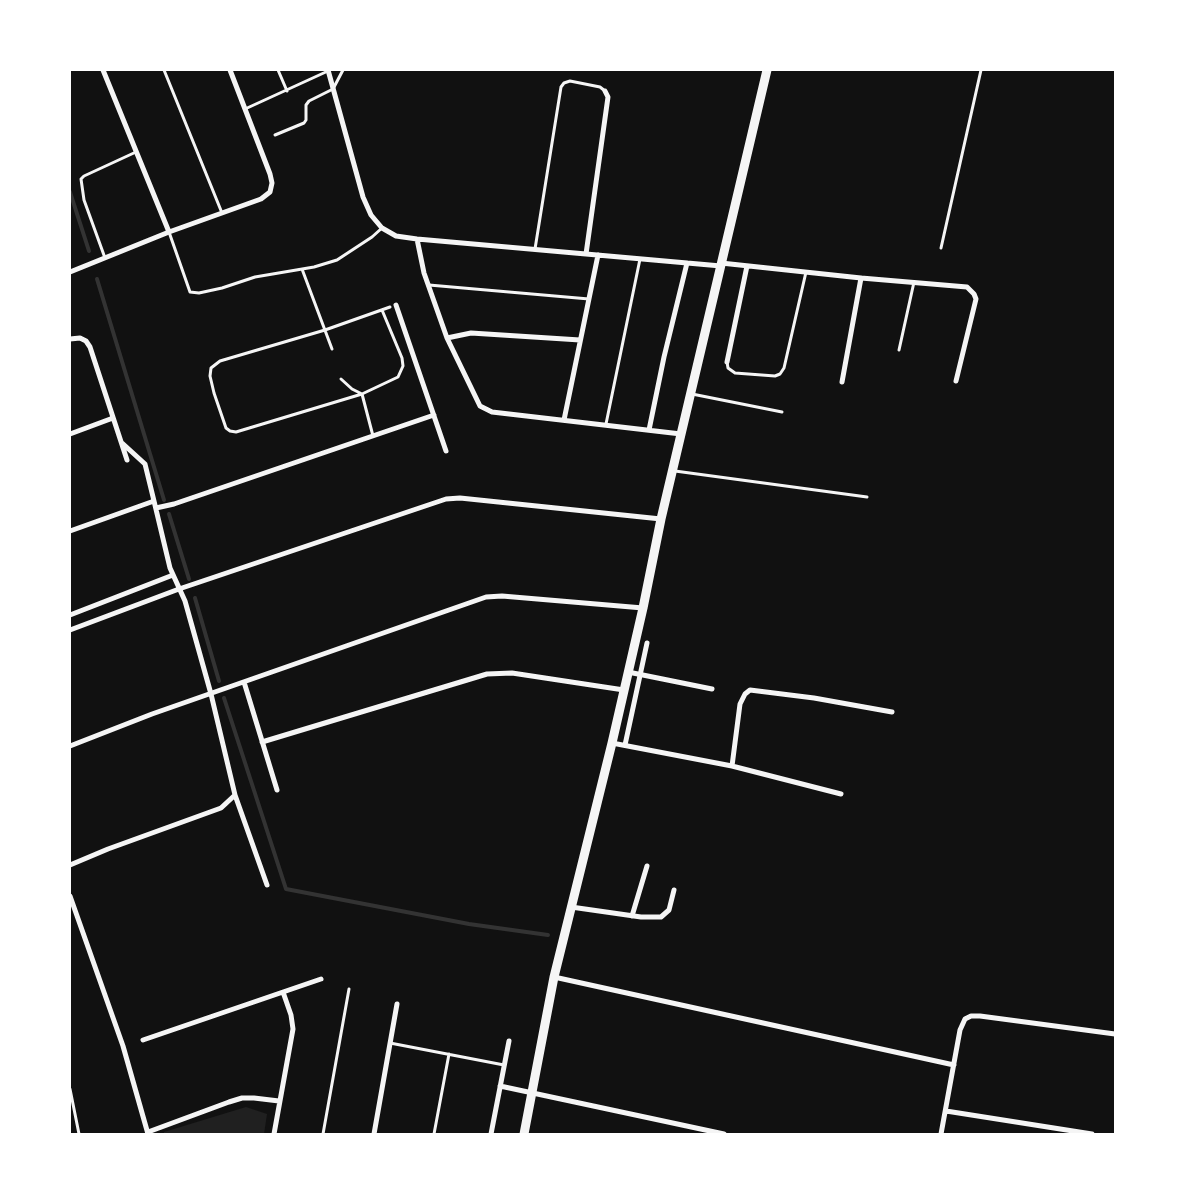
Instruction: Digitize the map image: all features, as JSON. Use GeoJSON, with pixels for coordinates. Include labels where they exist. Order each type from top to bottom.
{"type":"FeatureCollection","features":[{"type":"Feature","properties":{"kind":"street"},"geometry":{"type":"LineString","coordinates":[[103,70],[169,232]]}},
{"type":"Feature","properties":{"kind":"street"},"geometry":{"type":"LineString","coordinates":[[70,272],[169,232],[261,199],[270,192],[272,183],[230,70]]}},
{"type":"Feature","properties":{"kind":"street"},"geometry":{"type":"LineString","coordinates":[[328,70],[363,197],[371,215],[382,228],[396,236],[535,250],[687,263],[748,266],[967,287],[976,299],[956,381]]}},
{"type":"Feature","properties":{"kind":"street"},"geometry":{"type":"LineString","coordinates":[[524,1134],[554,977],[612,743],[661,519],[767,70]]}},
{"type":"Feature","properties":{"kind":"street"},"geometry":{"type":"LineString","coordinates":[[586,254],[608,97],[605,91]]}},
{"type":"Feature","properties":{"kind":"street"},"geometry":{"type":"LineString","coordinates":[[417,239],[428,285],[447,338],[476,400],[485,410],[682,434]]}},
{"type":"Feature","properties":{"kind":"street"},"geometry":{"type":"LineString","coordinates":[[564,420],[598,255]]}},
{"type":"Feature","properties":{"kind":"street"},"geometry":{"type":"LineString","coordinates":[[649,430],[664,357],[687,263]]}},
{"type":"Feature","properties":{"kind":"street"},"geometry":{"type":"LineString","coordinates":[[727,362],[748,266]]}},
{"type":"Feature","properties":{"kind":"street"},"geometry":{"type":"LineString","coordinates":[[842,382],[861,278]]}},
{"type":"Feature","properties":{"kind":"street"},"geometry":{"type":"LineString","coordinates":[[396,305],[446,451]]}},
{"type":"Feature","properties":{"kind":"street"},"geometry":{"type":"LineString","coordinates":[[447,338],[470,333],[580,340]]}},
{"type":"Feature","properties":{"kind":"street"},"geometry":{"type":"LineString","coordinates":[[70,339],[80,338],[86,341],[90,347],[128,460]]}},
{"type":"Feature","properties":{"kind":"street"},"geometry":{"type":"LineString","coordinates":[[156,508],[174,504],[434,415]]}},
{"type":"Feature","properties":{"kind":"street"},"geometry":{"type":"LineString","coordinates":[[70,434],[113,418]]}},
{"type":"Feature","properties":{"kind":"street"},"geometry":{"type":"LineString","coordinates":[[121,442],[145,464],[173,575],[185,601],[211,694],[235,796],[267,885]]}},
{"type":"Feature","properties":{"kind":"street"},"geometry":{"type":"LineString","coordinates":[[70,630],[187,586],[446,499],[460,498],[661,519]]}},
{"type":"Feature","properties":{"kind":"street"},"geometry":{"type":"LineString","coordinates":[[70,531],[154,501]]}},
{"type":"Feature","properties":{"kind":"street"},"geometry":{"type":"LineString","coordinates":[[70,615],[173,575]]}},
{"type":"Feature","properties":{"kind":"street"},"geometry":{"type":"LineString","coordinates":[[70,746],[152,714],[486,597],[502,596],[643,608]]}},
{"type":"Feature","properties":{"kind":"street"},"geometry":{"type":"LineString","coordinates":[[625,745],[647,643]]}},
{"type":"Feature","properties":{"kind":"street"},"geometry":{"type":"LineString","coordinates":[[628,672],[712,689]]}},
{"type":"Feature","properties":{"kind":"street"},"geometry":{"type":"LineString","coordinates":[[262,742],[487,674],[512,673],[624,690]]}},
{"type":"Feature","properties":{"kind":"street"},"geometry":{"type":"LineString","coordinates":[[244,682],[277,790]]}},
{"type":"Feature","properties":{"kind":"street"},"geometry":{"type":"LineString","coordinates":[[732,766],[740,704],[745,694],[750,690],[814,698],[892,712]]}},
{"type":"Feature","properties":{"kind":"street"},"geometry":{"type":"LineString","coordinates":[[612,743],[732,766],[842,794]]}},
{"type":"Feature","properties":{"kind":"street"},"geometry":{"type":"LineString","coordinates":[[70,865],[108,848],[221,808],[235,796]]}},
{"type":"Feature","properties":{"kind":"street"},"geometry":{"type":"LineString","coordinates":[[632,916],[647,866]]}},
{"type":"Feature","properties":{"kind":"street"},"geometry":{"type":"LineString","coordinates":[[571,907],[632,916],[661,916],[669,910],[674,890]]}},
{"type":"Feature","properties":{"kind":"street"},"geometry":{"type":"LineString","coordinates":[[71,899],[126,1057],[148,1133],[242,1098],[279,1101]]}},
{"type":"Feature","properties":{"kind":"street"},"geometry":{"type":"LineString","coordinates":[[554,977],[954,1065]]}},
{"type":"Feature","properties":{"kind":"street"},"geometry":{"type":"LineString","coordinates":[[143,1040],[321,979]]}},
{"type":"Feature","properties":{"kind":"street"},"geometry":{"type":"LineString","coordinates":[[274,1134],[293,1029],[291,1015],[283,992]]}},
{"type":"Feature","properties":{"kind":"street"},"geometry":{"type":"LineString","coordinates":[[374,1134],[397,1004]]}},
{"type":"Feature","properties":{"kind":"street"},"geometry":{"type":"LineString","coordinates":[[941,1134],[960,1030],[965,1019],[971,1016],[980,1016],[1115,1034]]}},
{"type":"Feature","properties":{"kind":"street"},"geometry":{"type":"LineString","coordinates":[[491,1134],[509,1041]]}},
{"type":"Feature","properties":{"kind":"street"},"geometry":{"type":"LineString","coordinates":[[500,1086],[724,1134]]}},
{"type":"Feature","properties":{"kind":"street"},"geometry":{"type":"LineString","coordinates":[[946,1111],[1092,1134]]}},
{"type":"Feature","properties":{"kind":"lane"},"geometry":{"type":"LineString","coordinates":[[164,70],[222,213]]}},
{"type":"Feature","properties":{"kind":"lane"},"geometry":{"type":"LineString","coordinates":[[278,70],[287,91]]}},
{"type":"Feature","properties":{"kind":"lane"},"geometry":{"type":"LineString","coordinates":[[245,109],[287,91],[328,70]]}},
{"type":"Feature","properties":{"kind":"lane"},"geometry":{"type":"LineString","coordinates":[[275,135],[304,123],[306,120],[306,105],[309,101],[333,89],[344,70]]}},
{"type":"Feature","properties":{"kind":"lane"},"geometry":{"type":"LineString","coordinates":[[941,248],[981,70]]}},
{"type":"Feature","properties":{"kind":"lane"},"geometry":{"type":"LineString","coordinates":[[535,250],[561,87],[564,83],[570,81],[600,87],[605,91]]}},
{"type":"Feature","properties":{"kind":"lane"},"geometry":{"type":"LineString","coordinates":[[102,259],[84,200],[80,179],[136,152]]}},
{"type":"Feature","properties":{"kind":"lane"},"geometry":{"type":"LineString","coordinates":[[169,232],[190,292],[199,293],[222,288],[255,276],[314,267],[338,260],[382,228]]}},
{"type":"Feature","properties":{"kind":"lane"},"geometry":{"type":"LineString","coordinates":[[606,424],[640,259]]}},
{"type":"Feature","properties":{"kind":"lane"},"geometry":{"type":"LineString","coordinates":[[302,269],[332,349]]}},
{"type":"Feature","properties":{"kind":"lane"},"geometry":{"type":"LineString","coordinates":[[727,362],[728,368],[735,373],[775,376],[780,374],[784,368],[806,272]]}},
{"type":"Feature","properties":{"kind":"lane"},"geometry":{"type":"LineString","coordinates":[[899,350],[914,282]]}},
{"type":"Feature","properties":{"kind":"lane"},"geometry":{"type":"LineString","coordinates":[[428,285],[589,298]]}},
{"type":"Feature","properties":{"kind":"lane"},"geometry":{"type":"LineString","coordinates":[[382,310],[402,358],[403,366],[398,376],[362,394],[236,432],[226,428],[210,376],[211,368],[220,361],[325,330],[390,307]]}},
{"type":"Feature","properties":{"kind":"lane"},"geometry":{"type":"LineString","coordinates":[[341,379],[352,390],[362,394]]}},
{"type":"Feature","properties":{"kind":"lane"},"geometry":{"type":"LineString","coordinates":[[362,394],[373,436]]}},
{"type":"Feature","properties":{"kind":"lane"},"geometry":{"type":"LineString","coordinates":[[691,394],[782,412]]}},
{"type":"Feature","properties":{"kind":"lane"},"geometry":{"type":"LineString","coordinates":[[673,470],[868,497]]}},
{"type":"Feature","properties":{"kind":"lane"},"geometry":{"type":"LineString","coordinates":[[323,1134],[349,989]]}},
{"type":"Feature","properties":{"kind":"lane"},"geometry":{"type":"LineString","coordinates":[[390,1044],[505,1065]]}},
{"type":"Feature","properties":{"kind":"lane"},"geometry":{"type":"LineString","coordinates":[[434,1134],[449,1054]]}},
{"type":"Feature","properties":{"kind":"lane"},"geometry":{"type":"LineString","coordinates":[[70,1089],[79,1134]]}},
{"type":"Feature","properties":{"kind":"shaded area"},"geometry":{"type":"Polygon","coordinates":[[[246,1107],[267,1114],[264,1134],[164,1134],[164,1132],[246,1107]]]}},
{"type":"Feature","properties":{"kind":"waterway"},"geometry":{"type":"LineString","coordinates":[[70,192],[89,251]]}},
{"type":"Feature","properties":{"kind":"waterway"},"geometry":{"type":"LineString","coordinates":[[97,279],[164,500]]}},
{"type":"Feature","properties":{"kind":"waterway"},"geometry":{"type":"LineString","coordinates":[[169,514],[189,579]]}},
{"type":"Feature","properties":{"kind":"waterway"},"geometry":{"type":"LineString","coordinates":[[195,598],[219,681]]}},
{"type":"Feature","properties":{"kind":"waterway"},"geometry":{"type":"LineString","coordinates":[[224,698],[286,889],[469,924],[548,935]]}}]}
